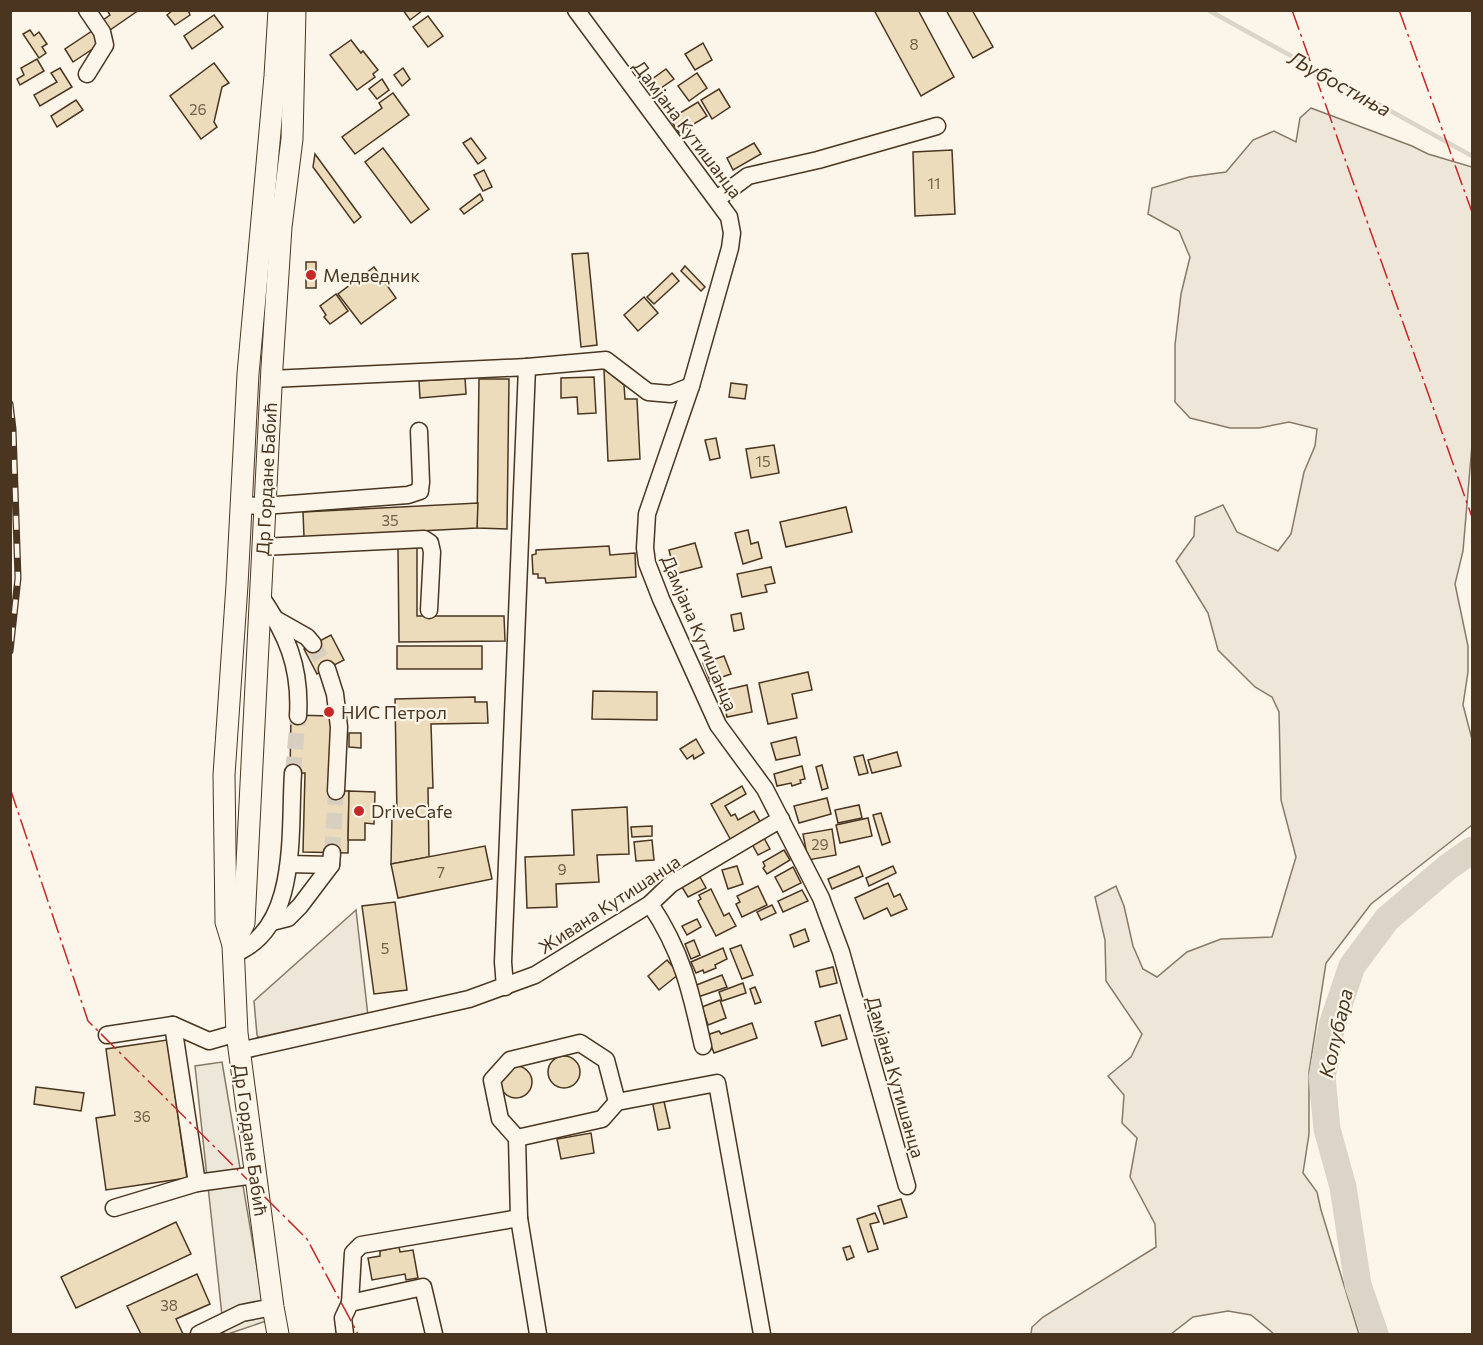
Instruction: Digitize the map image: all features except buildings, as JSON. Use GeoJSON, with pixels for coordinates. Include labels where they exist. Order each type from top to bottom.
{"type":"FeatureCollection","features":[{"type":"Feature","properties":{"kind":"main road","name":"Др Гордане Бабић"},"geometry":{"type":"LineString","coordinates":[[279,10],[248,374],[224,775],[226,922],[233,950],[238,1042],[273,1307],[279,1335]]}},
{"type":"Feature","properties":{"kind":"main road","name":"Др Гордане Бабић"},"geometry":{"type":"LineString","coordinates":[[233,950],[244,923],[271,379],[281,227],[292,140],[295,10]]}},
{"type":"Feature","properties":{"kind":"street"},"geometry":{"type":"LineString","coordinates":[[87,10],[102,33],[105,45],[87,74]]}},
{"type":"Feature","properties":{"kind":"street","name":"Дамјана Кутишанца"},"geometry":{"type":"LineString","coordinates":[[576,10],[729,217],[732,233],[730,248],[691,386],[647,514],[645,548],[647,563],[661,600],[718,725],[760,782],[821,898],[841,952],[907,1186]]}},
{"type":"Feature","properties":{"kind":"street"},"geometry":{"type":"LineString","coordinates":[[717,199],[748,176],[818,160],[937,126]]}},
{"type":"Feature","properties":{"kind":"street"},"geometry":{"type":"LineString","coordinates":[[271,379],[528,367],[606,360],[648,392],[671,394],[691,386]]}},
{"type":"Feature","properties":{"kind":"street"},"geometry":{"type":"LineString","coordinates":[[505,987],[502,962],[528,367]]}},
{"type":"Feature","properties":{"kind":"street"},"geometry":{"type":"LineString","coordinates":[[241,505],[264,506],[408,495],[420,491],[422,482],[419,431]]}},
{"type":"Feature","properties":{"kind":"street"},"geometry":{"type":"LineString","coordinates":[[262,547],[424,539],[430,543],[432,552],[429,610]]}},
{"type":"Feature","properties":{"kind":"street"},"geometry":{"type":"LineString","coordinates":[[259,594],[277,620],[296,668],[298,716]]}},
{"type":"Feature","properties":{"kind":"street"},"geometry":{"type":"LineString","coordinates":[[277,620],[307,637],[313,644]]}},
{"type":"Feature","properties":{"kind":"street"},"geometry":{"type":"LineString","coordinates":[[327,669],[339,727],[336,791]]}},
{"type":"Feature","properties":{"kind":"street"},"geometry":{"type":"LineString","coordinates":[[233,950],[245,950],[272,922],[279,907],[289,864],[293,773]]}},
{"type":"Feature","properties":{"kind":"street","name":"Живана Кутишанца"},"geometry":{"type":"LineString","coordinates":[[173,1025],[209,1041],[238,1042],[469,999],[505,987],[535,975],[650,904],[671,884],[781,819]]}},
{"type":"Feature","properties":{"kind":"street"},"geometry":{"type":"LineString","coordinates":[[272,922],[288,918],[300,906],[331,859],[289,864]]}},
{"type":"Feature","properties":{"kind":"street"},"geometry":{"type":"LineString","coordinates":[[650,904],[670,936],[680,959],[688,982],[703,1046]]}},
{"type":"Feature","properties":{"kind":"street"},"geometry":{"type":"LineString","coordinates":[[107,1035],[173,1025],[197,1183]]}},
{"type":"Feature","properties":{"kind":"street"},"geometry":{"type":"LineString","coordinates":[[538,1335],[519,1218],[517,1138],[500,1119],[492,1080],[510,1060],[580,1043],[606,1060],[617,1102]]}},
{"type":"Feature","properties":{"kind":"street"},"geometry":{"type":"LineString","coordinates":[[517,1138],[602,1119],[617,1102],[717,1083],[762,1335]]}},
{"type":"Feature","properties":{"kind":"street"},"geometry":{"type":"LineString","coordinates":[[114,1208],[197,1183],[256,1175]]}},
{"type":"Feature","properties":{"kind":"street"},"geometry":{"type":"LineString","coordinates":[[345,1335],[343,1318],[350,1302],[353,1253],[361,1245],[519,1218]]}},
{"type":"Feature","properties":{"kind":"street"},"geometry":{"type":"LineString","coordinates":[[350,1302],[423,1287],[434,1335]]}},
{"type":"Feature","properties":{"kind":"street"},"geometry":{"type":"LineString","coordinates":[[199,1335],[242,1313],[273,1307]]}},
{"type":"Feature","properties":{"kind":"shaded area"},"geometry":{"type":"Polygon","coordinates":[[[1311,108],[1428,154],[1472,167],[1472,445],[1463,551],[1455,584],[1468,646],[1468,672],[1463,705],[1472,739],[1472,825],[1371,904],[1326,963],[1309,1072],[1309,1134],[1303,1173],[1317,1192],[1359,1334],[1274,1334],[1251,1315],[1228,1311],[1193,1317],[1171,1334],[1031,1334],[1032,1327],[1043,1317],[1156,1247],[1155,1224],[1130,1177],[1137,1138],[1122,1123],[1124,1095],[1108,1076],[1131,1057],[1142,1034],[1106,981],[1105,940],[1095,897],[1116,886],[1124,906],[1133,946],[1143,969],[1157,977],[1187,952],[1221,939],[1272,937],[1296,857],[1281,800],[1279,712],[1272,697],[1255,687],[1218,650],[1208,613],[1176,561],[1194,536],[1195,517],[1223,505],[1237,532],[1278,551],[1291,534],[1304,472],[1315,446],[1317,429],[1289,422],[1259,428],[1230,428],[1190,418],[1175,402],[1175,345],[1181,294],[1190,257],[1179,231],[1148,214],[1152,188],[1189,177],[1226,172],[1253,140],[1274,131],[1296,142],[1300,118],[1311,108]]]}},
{"type":"Feature","properties":{"kind":"shaded area"},"geometry":{"type":"Polygon","coordinates":[[[356,910],[368,1016],[260,1039],[257,1035],[254,1001],[356,910]]]}},
{"type":"Feature","properties":{"kind":"shaded area"},"geometry":{"type":"Polygon","coordinates":[[[222,1062],[266,1321],[228,1334],[224,1334],[195,1066],[222,1062]]]}},
{"type":"Feature","properties":{"kind":"waterway","name":"Љубостиња"},"geometry":{"type":"LineString","coordinates":[[1208,10],[1472,156]]}},
{"type":"Feature","properties":{"kind":"waterway","name":"Колубара"},"geometry":{"type":"LineString","coordinates":[[1375,1334],[1358,1285],[1343,1187],[1327,1129],[1322,1077],[1332,1025],[1352,966],[1387,919],[1448,867],[1472,850]]}},
{"type":"Feature","properties":{"kind":"tunnel"},"geometry":{"type":"LineString","coordinates":[[313,644],[327,669]]}},
{"type":"Feature","properties":{"kind":"tunnel"},"geometry":{"type":"LineString","coordinates":[[293,773],[298,716]]}},
{"type":"Feature","properties":{"kind":"tunnel"},"geometry":{"type":"LineString","coordinates":[[332,853],[336,791]]}},
{"type":"Feature","properties":{"kind":"railway"},"geometry":{"type":"LineString","coordinates":[[10,404],[13,429],[18,578],[10,651]]}},
{"type":"Feature","properties":{"kind":"power"},"geometry":{"type":"LineString","coordinates":[[1292,10],[1472,517]]}},
{"type":"Feature","properties":{"kind":"power"},"geometry":{"type":"LineString","coordinates":[[1399,10],[1472,212]]}},
{"type":"Feature","properties":{"kind":"power"},"geometry":{"type":"LineString","coordinates":[[10,788],[88,1021],[307,1239],[358,1334]]}},
{"type":"Feature","properties":{"kind":"place","name":"Медведник"},"geometry":{"type":"Point","coordinates":[311,275]}},
{"type":"Feature","properties":{"kind":"place","name":"НИС Петрол"},"geometry":{"type":"Point","coordinates":[329,712]}},
{"type":"Feature","properties":{"kind":"place","name":"DriveCafe"},"geometry":{"type":"Point","coordinates":[359,811]}}]}
